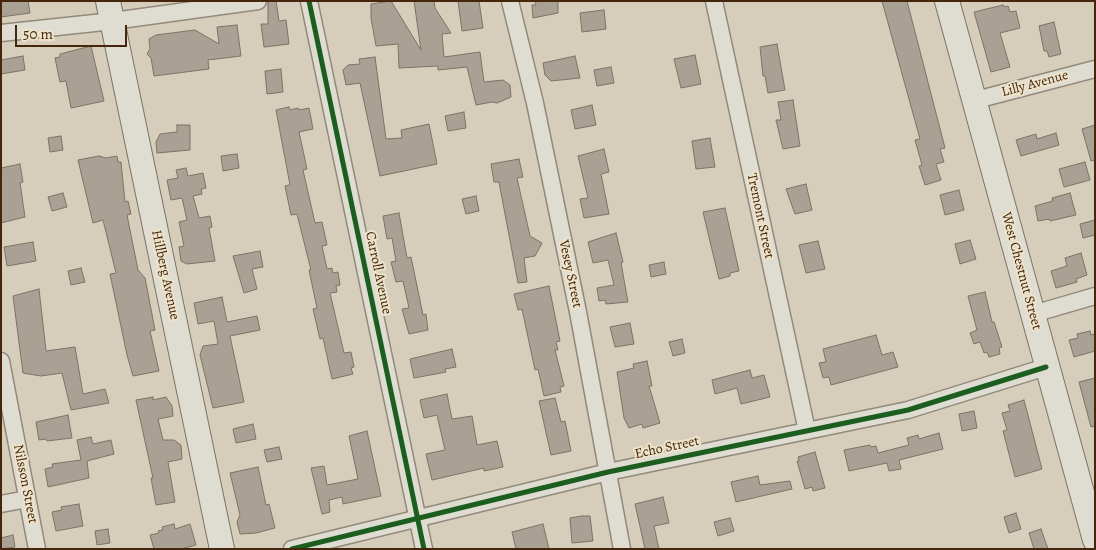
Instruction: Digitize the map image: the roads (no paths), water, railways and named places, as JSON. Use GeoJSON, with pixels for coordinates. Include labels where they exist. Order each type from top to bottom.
{"type":"FeatureCollection","features":[{"type":"Feature","properties":{"kind":"main road","name":"West Chestnut Street"},"geometry":{"type":"LineString","coordinates":[[947,1],[976,100],[1046,367],[1095,540]]}},
{"type":"Feature","properties":{"kind":"main road","name":"Hillberg Avenue"},"geometry":{"type":"LineString","coordinates":[[110,11],[222,549]]}},
{"type":"Feature","properties":{"kind":"street"},"geometry":{"type":"LineString","coordinates":[[1,33],[110,11],[258,1]]}},
{"type":"Feature","properties":{"kind":"street","name":"Carroll Avenue"},"geometry":{"type":"LineString","coordinates":[[309,1],[424,549]]}},
{"type":"Feature","properties":{"kind":"street","name":"Vesey Street"},"geometry":{"type":"LineString","coordinates":[[510,1],[535,103],[578,312],[622,549]]}},
{"type":"Feature","properties":{"kind":"street","name":"Tremont Street"},"geometry":{"type":"LineString","coordinates":[[714,1],[807,431]]}},
{"type":"Feature","properties":{"kind":"street","name":"Lilly Avenue"},"geometry":{"type":"LineString","coordinates":[[976,100],[1095,69]]}},
{"type":"Feature","properties":{"kind":"street"},"geometry":{"type":"LineString","coordinates":[[1033,314],[1095,296]]}},
{"type":"Feature","properties":{"kind":"street","name":"Nilsson Street"},"geometry":{"type":"LineString","coordinates":[[1,361],[37,549]]}},
{"type":"Feature","properties":{"kind":"street","name":"Echo Street"},"geometry":{"type":"LineString","coordinates":[[292,549],[608,472],[908,410],[1046,367]]}},
{"type":"Feature","properties":{"kind":"street"},"geometry":{"type":"LineString","coordinates":[[1,504],[27,499]]}}]}
